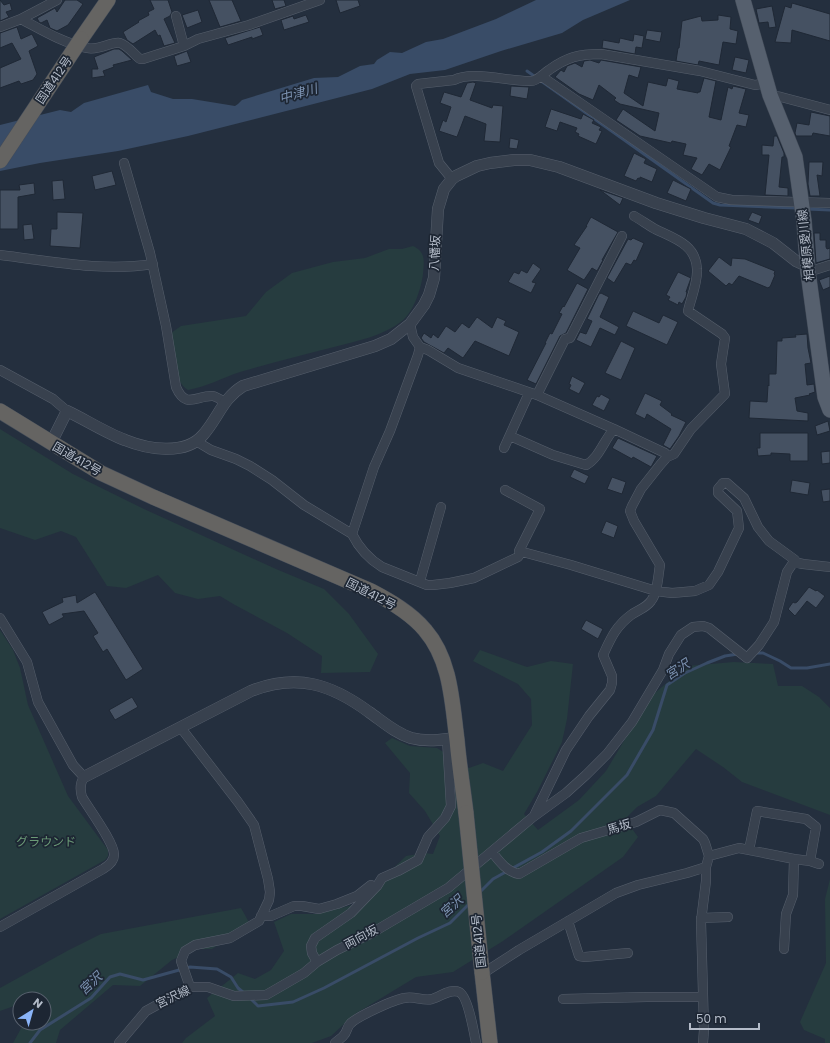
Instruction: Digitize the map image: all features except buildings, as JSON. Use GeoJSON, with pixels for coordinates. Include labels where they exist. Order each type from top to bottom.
{"type":"FeatureCollection","features":[{"type":"Feature","properties":{"kind":"highway","name":"国道412号"},"geometry":{"type":"LineString","coordinates":[[0,161],[108,0]]}},
{"type":"Feature","properties":{"kind":"highway","name":"国道412号"},"geometry":{"type":"LineString","coordinates":[[0,411],[101,473],[146,494],[371,591],[398,606],[425,629],[438,649],[447,672],[451,689],[452,739],[466,812],[490,1043]]}},
{"type":"Feature","properties":{"kind":"main road","name":"相模原愛川線"},"geometry":{"type":"LineString","coordinates":[[744,4],[768,89],[795,157],[802,202],[807,269],[825,397],[830,410]]}},
{"type":"Feature","properties":{"kind":"street"},"geometry":{"type":"LineString","coordinates":[[0,26],[21,19],[57,0]]}},
{"type":"Feature","properties":{"kind":"street"},"geometry":{"type":"LineString","coordinates":[[21,19],[68,42],[86,48],[93,49],[117,43],[122,44],[143,59],[184,46],[198,39],[248,25],[320,0]]}},
{"type":"Feature","properties":{"kind":"street"},"geometry":{"type":"LineString","coordinates":[[176,16],[184,46]]}},
{"type":"Feature","properties":{"kind":"street"},"geometry":{"type":"LineString","coordinates":[[830,110],[781,97],[768,89],[755,84],[700,71],[601,54],[584,54],[572,57],[532,81],[459,77],[454,80],[418,84],[416,86],[439,162],[452,179],[477,166],[490,163],[514,160],[530,160],[540,162],[559,167],[670,207],[746,229],[773,243],[807,269],[830,265]]}},
{"type":"Feature","properties":{"kind":"street"},"geometry":{"type":"LineString","coordinates":[[541,76],[717,197],[732,200],[830,202]]}},
{"type":"Feature","properties":{"kind":"street"},"geometry":{"type":"LineString","coordinates":[[124,163],[153,264],[166,326],[176,387],[184,398],[192,400],[215,396],[225,402]]}},
{"type":"Feature","properties":{"kind":"street","name":"八幡坂"},"geometry":{"type":"LineString","coordinates":[[196,441],[210,427],[232,393],[244,386],[382,343],[402,332],[410,324],[424,305],[434,278],[438,209],[444,189],[452,179]]}},
{"type":"Feature","properties":{"kind":"street"},"geometry":{"type":"LineString","coordinates":[[533,817],[566,750],[589,716],[610,690],[612,676],[604,655],[615,630],[623,621],[648,605],[653,600],[656,591],[660,565],[634,521],[630,511],[641,489],[666,458],[674,454],[691,429],[725,394],[721,364],[725,338],[722,334],[688,311],[698,270],[695,257],[687,246],[677,239],[634,216]]}},
{"type":"Feature","properties":{"kind":"street"},"geometry":{"type":"LineString","coordinates":[[504,448],[565,339],[570,338],[622,236]]}},
{"type":"Feature","properties":{"kind":"street"},"geometry":{"type":"LineString","coordinates":[[0,255],[99,267],[121,267],[153,264]]}},
{"type":"Feature","properties":{"kind":"street"},"geometry":{"type":"LineString","coordinates":[[410,324],[413,337],[420,347],[428,350],[458,368],[533,394],[614,429],[665,453],[666,458]]}},
{"type":"Feature","properties":{"kind":"street"},"geometry":{"type":"LineString","coordinates":[[352,534],[368,482],[390,431],[420,347]]}},
{"type":"Feature","properties":{"kind":"street"},"geometry":{"type":"LineString","coordinates":[[0,370],[53,399],[67,411],[123,440],[137,444],[171,448],[184,447],[196,441],[211,450],[236,459],[272,480],[304,505],[352,534],[363,551],[376,563],[433,585],[474,578],[518,557],[520,554],[519,551],[540,509],[505,490]]}},
{"type":"Feature","properties":{"kind":"street"},"geometry":{"type":"LineString","coordinates":[[51,443],[67,411]]}},
{"type":"Feature","properties":{"kind":"street"},"geometry":{"type":"LineString","coordinates":[[510,436],[553,455],[586,465],[592,462],[609,434],[614,429]]}},
{"type":"Feature","properties":{"kind":"street"},"geometry":{"type":"LineString","coordinates":[[519,551],[571,564],[656,591],[672,593],[695,591],[709,585],[718,572],[739,528],[737,511],[718,493],[718,489],[723,482],[727,483],[744,498],[763,534],[769,541],[795,560],[794,562],[830,567]]}},
{"type":"Feature","properties":{"kind":"street"},"geometry":{"type":"LineString","coordinates":[[420,581],[441,508]]}},
{"type":"Feature","properties":{"kind":"street","name":"両向坂"},"geometry":{"type":"LineString","coordinates":[[266,995],[304,973],[317,962],[440,894],[533,817],[566,793],[586,776],[607,754],[632,722],[664,670],[669,654],[676,642],[687,630],[698,626],[709,628],[747,658],[759,645],[774,622],[787,572],[794,562]]}},
{"type":"Feature","properties":{"kind":"street"},"geometry":{"type":"LineString","coordinates":[[0,618],[27,662],[38,702],[73,765],[84,777]]}},
{"type":"Feature","properties":{"kind":"street"},"geometry":{"type":"LineString","coordinates":[[0,927],[103,869],[113,860],[114,849],[82,798],[80,792],[84,777],[262,687],[299,682],[315,684],[338,691],[392,728],[410,737],[428,741],[452,739],[451,806],[445,818],[428,837],[418,860],[410,866],[382,878],[357,896],[337,904],[319,909],[294,906],[271,916],[261,916]]}},
{"type":"Feature","properties":{"kind":"street"},"geometry":{"type":"LineString","coordinates":[[181,728],[254,825],[270,884],[269,900],[259,921],[230,938],[195,945],[185,952],[181,965],[189,983]]}},
{"type":"Feature","properties":{"kind":"street","name":"馬坂"},"geometry":{"type":"LineString","coordinates":[[492,852],[502,865],[514,874],[518,874],[581,838],[636,822],[660,810],[674,813],[702,839],[705,843],[709,856]]}},
{"type":"Feature","properties":{"kind":"street"},"geometry":{"type":"LineString","coordinates":[[749,850],[756,811],[806,819],[816,827],[810,861]]}},
{"type":"Feature","properties":{"kind":"street"},"geometry":{"type":"LineString","coordinates":[[703,1043],[701,918],[706,881],[706,867],[709,856],[739,848],[819,864]]}},
{"type":"Feature","properties":{"kind":"street"},"geometry":{"type":"LineString","coordinates":[[784,949],[786,914],[793,895],[794,859]]}},
{"type":"Feature","properties":{"kind":"street"},"geometry":{"type":"LineString","coordinates":[[482,973],[616,893],[638,885],[706,867]]}},
{"type":"Feature","properties":{"kind":"street"},"geometry":{"type":"LineString","coordinates":[[317,962],[312,953],[311,946],[315,938],[351,914],[377,886],[382,878]]}},
{"type":"Feature","properties":{"kind":"street"},"geometry":{"type":"LineString","coordinates":[[701,918],[728,917]]}},
{"type":"Feature","properties":{"kind":"street"},"geometry":{"type":"LineString","coordinates":[[568,921],[579,956],[585,957],[628,953]]}},
{"type":"Feature","properties":{"kind":"street","name":"宮沢線"},"geometry":{"type":"LineString","coordinates":[[119,1043],[146,1011],[189,983],[208,987],[234,996],[266,995]]}},
{"type":"Feature","properties":{"kind":"street"},"geometry":{"type":"LineString","coordinates":[[335,1043],[344,1035],[350,1024],[357,1018],[395,1001],[405,998],[427,1000],[434,999],[448,992],[459,992],[465,997],[476,1043]]}},
{"type":"Feature","properties":{"kind":"street"},"geometry":{"type":"LineString","coordinates":[[563,999],[574,995],[646,993],[702,997]]}},
{"type":"Feature","properties":{"kind":"green space"},"geometry":{"type":"Polygon","coordinates":[[[413,246],[420,251],[423,257],[424,265],[421,286],[410,312],[402,321],[387,331],[352,343],[240,372],[195,389],[188,390],[179,379],[174,364],[171,333],[181,326],[246,316],[266,292],[292,273],[333,262],[365,258],[389,249],[402,249],[413,246]]]}},
{"type":"Feature","properties":{"kind":"green space"},"geometry":{"type":"Polygon","coordinates":[[[0,429],[73,474],[144,509],[276,569],[324,589],[349,614],[378,654],[370,672],[321,673],[322,656],[287,633],[220,596],[198,599],[175,593],[158,575],[126,588],[107,586],[76,537],[61,531],[35,540],[0,528],[0,429]]]}},
{"type":"Feature","properties":{"kind":"green space","name":"グラウンド"},"geometry":{"type":"Polygon","coordinates":[[[0,630],[13,650],[20,668],[28,705],[68,796],[108,850],[108,856],[105,860],[0,919],[0,630]]]}},
{"type":"Feature","properties":{"kind":"green space"},"geometry":{"type":"Polygon","coordinates":[[[480,650],[527,667],[551,661],[573,664],[567,719],[562,742],[537,792],[524,814],[538,830],[579,800],[606,771],[650,697],[687,666],[734,662],[773,664],[778,686],[802,686],[819,697],[830,708],[830,815],[742,782],[696,749],[656,796],[637,807],[625,819],[638,837],[623,857],[503,941],[453,972],[416,977],[355,1014],[331,1036],[312,1043],[182,1043],[186,1038],[215,1016],[207,998],[238,973],[255,979],[271,970],[284,951],[274,922],[291,914],[316,914],[357,904],[406,856],[424,853],[433,854],[440,836],[425,811],[409,793],[410,773],[385,743],[392,738],[410,746],[437,748],[469,768],[483,763],[503,771],[532,725],[531,699],[518,684],[473,661],[480,650]]]}},
{"type":"Feature","properties":{"kind":"green space"},"geometry":{"type":"Polygon","coordinates":[[[830,879],[830,1043],[825,1043],[825,1039],[804,1030],[800,1022],[826,963],[825,899],[830,879]]]}},
{"type":"Feature","properties":{"kind":"green space"},"geometry":{"type":"Polygon","coordinates":[[[241,908],[250,924],[212,949],[197,949],[172,960],[140,986],[113,985],[60,1030],[56,1043],[13,1043],[20,1031],[52,1031],[52,991],[12,991],[12,1007],[0,1011],[0,988],[101,934],[241,908]]]}},
{"type":"Feature","properties":{"kind":"water","name":"中津川"},"geometry":{"type":"Polygon","coordinates":[[[536,0],[630,0],[583,20],[562,33],[501,51],[445,70],[410,74],[372,89],[188,136],[118,151],[40,163],[0,171],[0,125],[60,110],[71,112],[84,103],[148,85],[151,92],[173,99],[192,99],[235,106],[242,100],[314,78],[338,77],[360,66],[374,64],[377,60],[390,52],[402,53],[426,42],[443,39],[496,19],[536,0]]]}},
{"type":"Feature","properties":{"kind":"waterway"},"geometry":{"type":"LineString","coordinates":[[527,71],[713,203],[720,205],[797,208]]}},
{"type":"Feature","properties":{"kind":"waterway"},"geometry":{"type":"LineString","coordinates":[[807,209],[830,210]]}},
{"type":"Feature","properties":{"kind":"waterway","name":"宮沢"},"geometry":{"type":"LineString","coordinates":[[754,653],[763,653],[791,668],[807,668],[830,664]]}},
{"type":"Feature","properties":{"kind":"waterway","name":"宮沢"},"geometry":{"type":"LineString","coordinates":[[479,893],[493,879],[542,852],[571,831],[627,775],[653,730],[667,685],[685,673],[707,663],[725,656],[738,654]]}},
{"type":"Feature","properties":{"kind":"waterway","name":"宮沢"},"geometry":{"type":"LineString","coordinates":[[250,998],[258,1006],[293,1002],[324,988],[418,938],[450,923],[470,903]]}},
{"type":"Feature","properties":{"kind":"waterway","name":"宮沢"},"geometry":{"type":"LineString","coordinates":[[30,1043],[40,1030],[91,998],[110,977],[120,974],[143,980],[190,967],[217,969],[231,977],[238,988],[244,993]]}}]}
